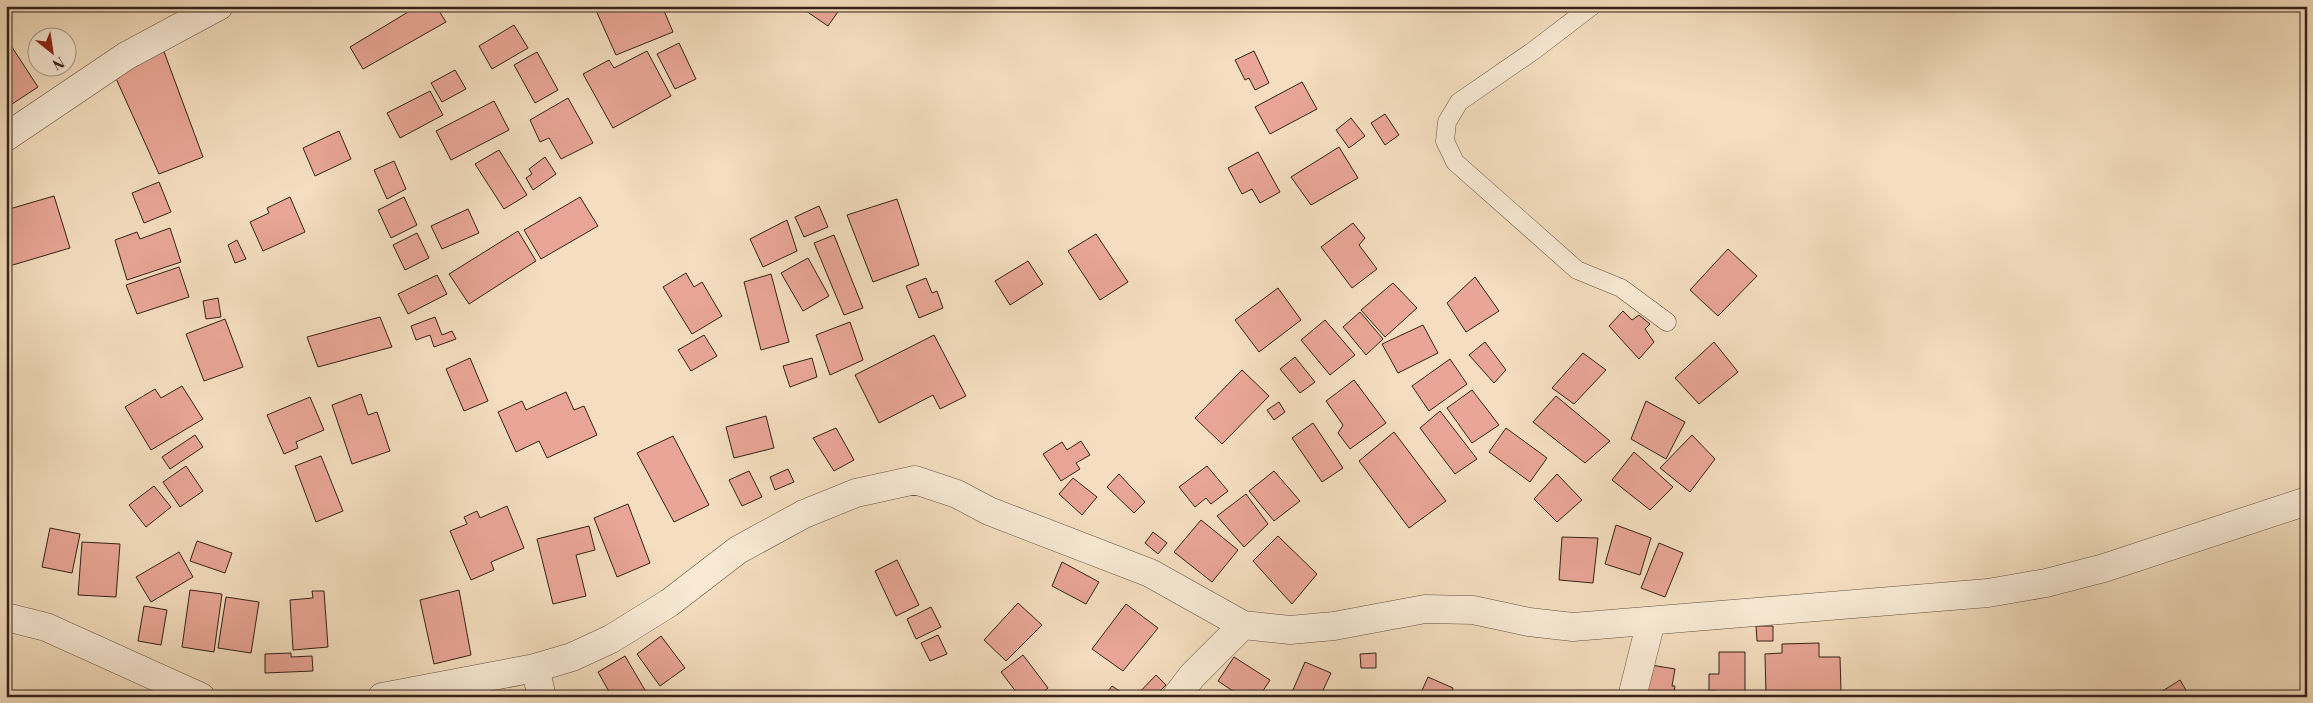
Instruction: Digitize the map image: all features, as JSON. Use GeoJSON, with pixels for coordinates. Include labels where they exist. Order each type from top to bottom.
{"type":"FeatureCollection","features":[{"type":"Feature","properties":{"kind":"street"},"geometry":{"type":"LineString","coordinates":[[6,137],[126,56],[219,6]]}},
{"type":"Feature","properties":{"kind":"street"},"geometry":{"type":"LineString","coordinates":[[382,697],[535,668],[572,657],[611,638],[669,603],[738,550],[804,514],[856,493],[915,480],[957,494],[989,511],[1150,573],[1243,625],[1290,630],[1334,626],[1425,608],[1473,610],[1529,622],[1573,627],[1988,592],[2046,583],[2104,568],[2307,501]]}},
{"type":"Feature","properties":{"kind":"street"},"geometry":{"type":"LineString","coordinates":[[6,617],[46,627],[201,697]]}},
{"type":"Feature","properties":{"kind":"street"},"geometry":{"type":"LineString","coordinates":[[1632,697],[1651,621]]}},
{"type":"Feature","properties":{"kind":"street"},"geometry":{"type":"LineString","coordinates":[[1176,697],[1192,676],[1243,625]]}},
{"type":"Feature","properties":{"kind":"street"},"geometry":{"type":"LineString","coordinates":[[535,668],[542,697]]}},
{"type":"Feature","properties":{"kind":"lane"},"geometry":{"type":"LineString","coordinates":[[1592,6],[1533,51],[1459,102],[1446,122],[1444,141],[1455,162],[1578,270],[1621,288],[1667,322]]}},
{"type":"Feature","properties":{"kind":"building"},"geometry":{"type":"Polygon","coordinates":[[[418,6],[436,6],[446,22],[363,69],[350,47],[418,6]]]}},
{"type":"Feature","properties":{"kind":"building"},"geometry":{"type":"Polygon","coordinates":[[[594,6],[662,6],[673,32],[616,55],[594,6]]]}},
{"type":"Feature","properties":{"kind":"building"},"geometry":{"type":"Polygon","coordinates":[[[804,6],[842,6],[828,26],[803,9],[804,6]]]}},
{"type":"Feature","properties":{"kind":"building"},"geometry":{"type":"Polygon","coordinates":[[[514,25],[528,48],[492,69],[479,46],[514,25]]]}},
{"type":"Feature","properties":{"kind":"building"},"geometry":{"type":"Polygon","coordinates":[[[6,38],[28,72],[28,78],[32,78],[38,87],[6,108],[6,38]]]}},
{"type":"Feature","properties":{"kind":"building"},"geometry":{"type":"Polygon","coordinates":[[[679,43],[696,79],[675,89],[657,54],[679,43]]]}},
{"type":"Feature","properties":{"kind":"building"},"geometry":{"type":"Polygon","coordinates":[[[163,49],[203,157],[159,174],[114,74],[163,49]]]}},
{"type":"Feature","properties":{"kind":"building"},"geometry":{"type":"Polygon","coordinates":[[[647,51],[671,96],[613,128],[583,74],[609,60],[614,68],[647,51]]]}},
{"type":"Feature","properties":{"kind":"building"},"geometry":{"type":"Polygon","coordinates":[[[1254,51],[1269,83],[1255,90],[1249,78],[1245,80],[1235,60],[1254,51]]]}},
{"type":"Feature","properties":{"kind":"building"},"geometry":{"type":"Polygon","coordinates":[[[537,52],[558,90],[535,103],[514,65],[537,52]]]}},
{"type":"Feature","properties":{"kind":"building"},"geometry":{"type":"Polygon","coordinates":[[[455,70],[466,89],[442,102],[431,83],[455,70]]]}},
{"type":"Feature","properties":{"kind":"building"},"geometry":{"type":"Polygon","coordinates":[[[1302,82],[1317,109],[1270,134],[1255,107],[1302,82]]]}},
{"type":"Feature","properties":{"kind":"building"},"geometry":{"type":"Polygon","coordinates":[[[430,91],[443,115],[400,138],[387,113],[430,91]]]}},
{"type":"Feature","properties":{"kind":"building"},"geometry":{"type":"Polygon","coordinates":[[[568,98],[593,143],[561,159],[549,138],[540,142],[530,120],[568,98]]]}},
{"type":"Feature","properties":{"kind":"building"},"geometry":{"type":"Polygon","coordinates":[[[494,101],[509,130],[451,160],[436,131],[494,101]]]}},
{"type":"Feature","properties":{"kind":"building"},"geometry":{"type":"Polygon","coordinates":[[[1385,114],[1399,135],[1385,145],[1371,123],[1385,114]]]}},
{"type":"Feature","properties":{"kind":"building"},"geometry":{"type":"Polygon","coordinates":[[[1351,118],[1365,136],[1349,148],[1336,130],[1351,118]]]}},
{"type":"Feature","properties":{"kind":"building"},"geometry":{"type":"Polygon","coordinates":[[[339,131],[351,159],[315,176],[303,148],[339,131]]]}},
{"type":"Feature","properties":{"kind":"building"},"geometry":{"type":"Polygon","coordinates":[[[1339,147],[1358,178],[1311,205],[1291,177],[1339,147]]]}},
{"type":"Feature","properties":{"kind":"building"},"geometry":{"type":"Polygon","coordinates":[[[499,150],[527,195],[504,209],[475,164],[499,150]]]}},
{"type":"Feature","properties":{"kind":"building"},"geometry":{"type":"Polygon","coordinates":[[[1258,152],[1280,192],[1260,203],[1252,189],[1242,194],[1228,168],[1258,152]]]}},
{"type":"Feature","properties":{"kind":"building"},"geometry":{"type":"Polygon","coordinates":[[[545,157],[556,174],[533,190],[526,178],[532,174],[529,169],[545,157]]]}},
{"type":"Feature","properties":{"kind":"building"},"geometry":{"type":"Polygon","coordinates":[[[394,161],[406,189],[387,199],[374,170],[394,161]]]}},
{"type":"Feature","properties":{"kind":"building"},"geometry":{"type":"Polygon","coordinates":[[[159,182],[171,212],[144,223],[132,193],[159,182]]]}},
{"type":"Feature","properties":{"kind":"building"},"geometry":{"type":"Polygon","coordinates":[[[54,196],[70,248],[6,267],[6,210],[54,196]]]}},
{"type":"Feature","properties":{"kind":"building"},"geometry":{"type":"Polygon","coordinates":[[[290,197],[305,232],[263,251],[250,222],[269,213],[267,208],[290,197]]]}},
{"type":"Feature","properties":{"kind":"building"},"geometry":{"type":"Polygon","coordinates":[[[404,197],[417,225],[391,238],[378,210],[404,197]]]}},
{"type":"Feature","properties":{"kind":"building"},"geometry":{"type":"Polygon","coordinates":[[[580,197],[598,226],[541,259],[524,230],[580,197]]]}},
{"type":"Feature","properties":{"kind":"building"},"geometry":{"type":"Polygon","coordinates":[[[897,199],[919,265],[873,282],[847,215],[897,199]]]}},
{"type":"Feature","properties":{"kind":"building"},"geometry":{"type":"Polygon","coordinates":[[[819,206],[828,227],[804,237],[795,217],[819,206]]]}},
{"type":"Feature","properties":{"kind":"building"},"geometry":{"type":"Polygon","coordinates":[[[468,209],[479,233],[442,249],[431,226],[468,209]]]}},
{"type":"Feature","properties":{"kind":"building"},"geometry":{"type":"Polygon","coordinates":[[[787,220],[797,251],[763,267],[750,239],[787,220]]]}},
{"type":"Feature","properties":{"kind":"building"},"geometry":{"type":"Polygon","coordinates":[[[1353,223],[1365,238],[1359,245],[1377,269],[1352,288],[1321,247],[1353,223]]]}},
{"type":"Feature","properties":{"kind":"building"},"geometry":{"type":"Polygon","coordinates":[[[170,228],[181,262],[127,280],[115,240],[137,232],[140,239],[170,228]]]}},
{"type":"Feature","properties":{"kind":"building"},"geometry":{"type":"Polygon","coordinates":[[[518,231],[536,261],[469,304],[449,274],[518,231]]]}},
{"type":"Feature","properties":{"kind":"building"},"geometry":{"type":"Polygon","coordinates":[[[417,233],[429,258],[405,270],[393,245],[417,233]]]}},
{"type":"Feature","properties":{"kind":"building"},"geometry":{"type":"Polygon","coordinates":[[[1096,234],[1128,282],[1100,300],[1068,251],[1096,234]]]}},
{"type":"Feature","properties":{"kind":"building"},"geometry":{"type":"Polygon","coordinates":[[[834,235],[863,308],[844,315],[814,243],[834,235]]]}},
{"type":"Feature","properties":{"kind":"building"},"geometry":{"type":"Polygon","coordinates":[[[237,240],[246,259],[235,263],[228,245],[237,240]]]}},
{"type":"Feature","properties":{"kind":"building"},"geometry":{"type":"Polygon","coordinates":[[[1728,249],[1757,276],[1718,316],[1690,290],[1728,249]]]}},
{"type":"Feature","properties":{"kind":"building"},"geometry":{"type":"Polygon","coordinates":[[[808,258],[829,296],[803,311],[781,273],[808,258]]]}},
{"type":"Feature","properties":{"kind":"building"},"geometry":{"type":"Polygon","coordinates":[[[1028,261],[1043,284],[1010,305],[995,281],[1028,261]]]}},
{"type":"Feature","properties":{"kind":"building"},"geometry":{"type":"Polygon","coordinates":[[[179,267],[189,297],[137,314],[126,285],[179,267]]]}},
{"type":"Feature","properties":{"kind":"building"},"geometry":{"type":"Polygon","coordinates":[[[686,273],[694,287],[702,282],[722,316],[692,334],[663,287],[686,273]]]}},
{"type":"Feature","properties":{"kind":"building"},"geometry":{"type":"Polygon","coordinates":[[[771,274],[789,342],[761,350],[744,282],[771,274]]]}},
{"type":"Feature","properties":{"kind":"building"},"geometry":{"type":"Polygon","coordinates":[[[437,275],[447,294],[408,314],[398,294],[437,275]]]}},
{"type":"Feature","properties":{"kind":"building"},"geometry":{"type":"Polygon","coordinates":[[[1475,277],[1499,311],[1466,332],[1447,303],[1475,277]]]}},
{"type":"Feature","properties":{"kind":"building"},"geometry":{"type":"Polygon","coordinates":[[[926,278],[932,293],[937,291],[943,308],[919,318],[906,286],[926,278]]]}},
{"type":"Feature","properties":{"kind":"building"},"geometry":{"type":"Polygon","coordinates":[[[1393,283],[1417,308],[1385,337],[1361,310],[1393,283]]]}},
{"type":"Feature","properties":{"kind":"building"},"geometry":{"type":"Polygon","coordinates":[[[1278,288],[1301,320],[1259,352],[1235,320],[1278,288]]]}},
{"type":"Feature","properties":{"kind":"building"},"geometry":{"type":"Polygon","coordinates":[[[218,298],[221,317],[206,319],[203,301],[218,298]]]}},
{"type":"Feature","properties":{"kind":"building"},"geometry":{"type":"Polygon","coordinates":[[[1623,311],[1632,320],[1639,315],[1650,324],[1645,329],[1654,342],[1639,359],[1609,326],[1623,311]]]}},
{"type":"Feature","properties":{"kind":"building"},"geometry":{"type":"Polygon","coordinates":[[[1360,312],[1383,339],[1366,355],[1343,327],[1360,312]]]}},
{"type":"Feature","properties":{"kind":"building"},"geometry":{"type":"Polygon","coordinates":[[[380,317],[392,347],[318,367],[307,337],[380,317]]]}},
{"type":"Feature","properties":{"kind":"building"},"geometry":{"type":"Polygon","coordinates":[[[435,317],[442,335],[452,331],[456,339],[434,347],[430,335],[416,340],[411,326],[435,317]]]}},
{"type":"Feature","properties":{"kind":"building"},"geometry":{"type":"Polygon","coordinates":[[[225,319],[243,367],[204,381],[186,334],[225,319]]]}},
{"type":"Feature","properties":{"kind":"building"},"geometry":{"type":"Polygon","coordinates":[[[1325,320],[1355,355],[1330,375],[1301,340],[1325,320]]]}},
{"type":"Feature","properties":{"kind":"building"},"geometry":{"type":"Polygon","coordinates":[[[850,322],[863,360],[830,375],[816,335],[850,322]]]}},
{"type":"Feature","properties":{"kind":"building"},"geometry":{"type":"Polygon","coordinates":[[[1423,325],[1438,353],[1398,373],[1382,344],[1423,325]]]}},
{"type":"Feature","properties":{"kind":"building"},"geometry":{"type":"Polygon","coordinates":[[[704,335],[717,356],[691,371],[678,350],[704,335]]]}},
{"type":"Feature","properties":{"kind":"building"},"geometry":{"type":"Polygon","coordinates":[[[934,335],[966,396],[940,409],[933,395],[879,423],[855,375],[934,335]]]}},
{"type":"Feature","properties":{"kind":"building"},"geometry":{"type":"Polygon","coordinates":[[[1485,342],[1506,370],[1494,383],[1469,355],[1485,342]]]}},
{"type":"Feature","properties":{"kind":"building"},"geometry":{"type":"Polygon","coordinates":[[[1714,342],[1738,372],[1699,404],[1675,378],[1714,342]]]}},
{"type":"Feature","properties":{"kind":"building"},"geometry":{"type":"Polygon","coordinates":[[[1583,353],[1606,370],[1574,404],[1552,388],[1583,353]]]}},
{"type":"Feature","properties":{"kind":"building"},"geometry":{"type":"Polygon","coordinates":[[[1295,357],[1315,382],[1300,393],[1280,369],[1295,357]]]}},
{"type":"Feature","properties":{"kind":"building"},"geometry":{"type":"Polygon","coordinates":[[[470,358],[488,401],[464,411],[446,369],[470,358]]]}},
{"type":"Feature","properties":{"kind":"building"},"geometry":{"type":"Polygon","coordinates":[[[812,358],[817,377],[790,387],[783,366],[812,358]]]}},
{"type":"Feature","properties":{"kind":"building"},"geometry":{"type":"Polygon","coordinates":[[[1450,359],[1467,384],[1429,411],[1412,386],[1450,359]]]}},
{"type":"Feature","properties":{"kind":"building"},"geometry":{"type":"Polygon","coordinates":[[[1242,370],[1269,396],[1222,444],[1195,418],[1242,370]]]}},
{"type":"Feature","properties":{"kind":"building"},"geometry":{"type":"Polygon","coordinates":[[[1354,380],[1386,423],[1350,449],[1338,433],[1343,425],[1326,401],[1354,380]]]}},
{"type":"Feature","properties":{"kind":"building"},"geometry":{"type":"Polygon","coordinates":[[[182,386],[203,419],[151,450],[125,407],[155,389],[161,398],[182,386]]]}},
{"type":"Feature","properties":{"kind":"building"},"geometry":{"type":"Polygon","coordinates":[[[1472,390],[1499,425],[1472,443],[1447,408],[1472,390]]]}},
{"type":"Feature","properties":{"kind":"building"},"geometry":{"type":"Polygon","coordinates":[[[566,392],[574,410],[584,406],[597,435],[547,458],[539,441],[516,452],[498,412],[522,401],[526,410],[566,392]]]}},
{"type":"Feature","properties":{"kind":"building"},"geometry":{"type":"Polygon","coordinates":[[[361,394],[368,415],[377,412],[390,451],[352,464],[332,405],[361,394]]]}},
{"type":"Feature","properties":{"kind":"building"},"geometry":{"type":"Polygon","coordinates":[[[1556,396],[1610,441],[1585,463],[1533,422],[1556,396]]]}},
{"type":"Feature","properties":{"kind":"building"},"geometry":{"type":"Polygon","coordinates":[[[310,397],[324,430],[296,442],[298,448],[284,454],[267,415],[310,397]]]}},
{"type":"Feature","properties":{"kind":"building"},"geometry":{"type":"Polygon","coordinates":[[[1646,401],[1685,422],[1666,459],[1631,439],[1646,401]]]}},
{"type":"Feature","properties":{"kind":"building"},"geometry":{"type":"Polygon","coordinates":[[[1279,402],[1285,412],[1274,420],[1267,410],[1279,402]]]}},
{"type":"Feature","properties":{"kind":"building"},"geometry":{"type":"Polygon","coordinates":[[[1440,411],[1477,459],[1455,474],[1420,428],[1440,411]]]}},
{"type":"Feature","properties":{"kind":"building"},"geometry":{"type":"Polygon","coordinates":[[[766,416],[774,448],[734,458],[726,427],[766,416]]]}},
{"type":"Feature","properties":{"kind":"building"},"geometry":{"type":"Polygon","coordinates":[[[1313,423],[1343,468],[1322,482],[1292,438],[1313,423]]]}},
{"type":"Feature","properties":{"kind":"building"},"geometry":{"type":"Polygon","coordinates":[[[836,428],[854,460],[834,471],[813,438],[836,428]]]}},
{"type":"Feature","properties":{"kind":"building"},"geometry":{"type":"Polygon","coordinates":[[[1506,428],[1547,458],[1530,482],[1489,452],[1506,428]]]}},
{"type":"Feature","properties":{"kind":"building"},"geometry":{"type":"Polygon","coordinates":[[[1394,432],[1446,501],[1409,528],[1359,461],[1394,432]]]}},
{"type":"Feature","properties":{"kind":"building"},"geometry":{"type":"Polygon","coordinates":[[[195,435],[203,447],[170,469],[162,457],[195,435]]]}},
{"type":"Feature","properties":{"kind":"building"},"geometry":{"type":"Polygon","coordinates":[[[1692,435],[1715,459],[1690,492],[1660,468],[1692,435]]]}},
{"type":"Feature","properties":{"kind":"building"},"geometry":{"type":"Polygon","coordinates":[[[673,436],[709,505],[674,522],[637,453],[673,436]]]}},
{"type":"Feature","properties":{"kind":"building"},"geometry":{"type":"Polygon","coordinates":[[[1081,441],[1090,455],[1076,463],[1080,469],[1061,481],[1043,454],[1062,442],[1067,450],[1081,441]]]}},
{"type":"Feature","properties":{"kind":"building"},"geometry":{"type":"Polygon","coordinates":[[[1634,452],[1673,487],[1650,510],[1612,480],[1634,452]]]}},
{"type":"Feature","properties":{"kind":"building"},"geometry":{"type":"Polygon","coordinates":[[[321,456],[343,511],[316,522],[295,466],[321,456]]]}},
{"type":"Feature","properties":{"kind":"building"},"geometry":{"type":"Polygon","coordinates":[[[186,466],[203,491],[180,507],[163,482],[186,466]]]}},
{"type":"Feature","properties":{"kind":"building"},"geometry":{"type":"Polygon","coordinates":[[[1207,466],[1228,491],[1211,504],[1206,498],[1195,507],[1179,487],[1207,466]]]}},
{"type":"Feature","properties":{"kind":"building"},"geometry":{"type":"Polygon","coordinates":[[[788,469],[794,482],[775,490],[770,477],[788,469]]]}},
{"type":"Feature","properties":{"kind":"building"},"geometry":{"type":"Polygon","coordinates":[[[749,471],[762,497],[742,506],[729,480],[749,471]]]}},
{"type":"Feature","properties":{"kind":"building"},"geometry":{"type":"Polygon","coordinates":[[[1274,471],[1300,501],[1274,521],[1249,491],[1274,471]]]}},
{"type":"Feature","properties":{"kind":"building"},"geometry":{"type":"Polygon","coordinates":[[[1119,474],[1145,502],[1134,513],[1107,487],[1119,474]]]}},
{"type":"Feature","properties":{"kind":"building"},"geometry":{"type":"Polygon","coordinates":[[[1557,474],[1582,500],[1557,522],[1534,499],[1557,474]]]}},
{"type":"Feature","properties":{"kind":"building"},"geometry":{"type":"Polygon","coordinates":[[[1073,478],[1097,497],[1082,515],[1059,494],[1073,478]]]}},
{"type":"Feature","properties":{"kind":"building"},"geometry":{"type":"Polygon","coordinates":[[[154,486],[171,507],[146,527],[129,505],[154,486]]]}},
{"type":"Feature","properties":{"kind":"building"},"geometry":{"type":"Polygon","coordinates":[[[1246,494],[1268,524],[1244,547],[1217,516],[1246,494]]]}},
{"type":"Feature","properties":{"kind":"building"},"geometry":{"type":"Polygon","coordinates":[[[628,504],[650,563],[617,577],[594,518],[628,504]]]}},
{"type":"Feature","properties":{"kind":"building"},"geometry":{"type":"Polygon","coordinates":[[[507,506],[524,548],[491,562],[494,570],[471,580],[450,531],[467,524],[464,517],[477,511],[480,518],[507,506]]]}},
{"type":"Feature","properties":{"kind":"building"},"geometry":{"type":"Polygon","coordinates":[[[1201,520],[1238,550],[1212,582],[1174,552],[1201,520]]]}},
{"type":"Feature","properties":{"kind":"building"},"geometry":{"type":"Polygon","coordinates":[[[1616,525],[1651,538],[1640,575],[1605,564],[1616,525]]]}},
{"type":"Feature","properties":{"kind":"building"},"geometry":{"type":"Polygon","coordinates":[[[589,526],[595,550],[576,555],[586,596],[553,604],[537,539],[589,526]]]}},
{"type":"Feature","properties":{"kind":"building"},"geometry":{"type":"Polygon","coordinates":[[[50,528],[80,534],[72,573],[42,567],[50,528]]]}},
{"type":"Feature","properties":{"kind":"building"},"geometry":{"type":"Polygon","coordinates":[[[1153,532],[1167,543],[1158,554],[1145,543],[1153,532]]]}},
{"type":"Feature","properties":{"kind":"building"},"geometry":{"type":"Polygon","coordinates":[[[1278,536],[1317,574],[1292,604],[1253,561],[1278,536]]]}},
{"type":"Feature","properties":{"kind":"building"},"geometry":{"type":"Polygon","coordinates":[[[1562,537],[1598,538],[1593,583],[1559,580],[1562,537]]]}},
{"type":"Feature","properties":{"kind":"building"},"geometry":{"type":"Polygon","coordinates":[[[197,541],[232,553],[225,573],[190,561],[197,541]]]}},
{"type":"Feature","properties":{"kind":"building"},"geometry":{"type":"Polygon","coordinates":[[[82,542],[120,544],[116,597],[78,595],[82,542]]]}},
{"type":"Feature","properties":{"kind":"building"},"geometry":{"type":"Polygon","coordinates":[[[1659,543],[1683,553],[1665,597],[1641,588],[1659,543]]]}},
{"type":"Feature","properties":{"kind":"building"},"geometry":{"type":"Polygon","coordinates":[[[179,552],[193,577],[151,602],[136,577],[179,552]]]}},
{"type":"Feature","properties":{"kind":"building"},"geometry":{"type":"Polygon","coordinates":[[[897,560],[919,605],[896,616],[875,571],[897,560]]]}},
{"type":"Feature","properties":{"kind":"building"},"geometry":{"type":"Polygon","coordinates":[[[1062,562],[1099,582],[1086,604],[1052,586],[1062,562]]]}},
{"type":"Feature","properties":{"kind":"building"},"geometry":{"type":"Polygon","coordinates":[[[190,590],[222,594],[214,652],[182,647],[190,590]]]}},
{"type":"Feature","properties":{"kind":"building"},"geometry":{"type":"Polygon","coordinates":[[[459,590],[471,655],[434,664],[420,600],[459,590]]]}},
{"type":"Feature","properties":{"kind":"building"},"geometry":{"type":"Polygon","coordinates":[[[312,591],[324,591],[328,647],[293,650],[290,600],[313,598],[312,591]]]}},
{"type":"Feature","properties":{"kind":"building"},"geometry":{"type":"Polygon","coordinates":[[[226,597],[259,602],[251,653],[218,648],[226,597]]]}},
{"type":"Feature","properties":{"kind":"building"},"geometry":{"type":"Polygon","coordinates":[[[1018,603],[1042,625],[1006,661],[984,640],[1018,603]]]}},
{"type":"Feature","properties":{"kind":"building"},"geometry":{"type":"Polygon","coordinates":[[[1126,604],[1158,628],[1123,671],[1092,649],[1126,604]]]}},
{"type":"Feature","properties":{"kind":"building"},"geometry":{"type":"Polygon","coordinates":[[[144,606],[167,610],[161,645],[138,641],[144,606]]]}},
{"type":"Feature","properties":{"kind":"building"},"geometry":{"type":"Polygon","coordinates":[[[931,607],[941,627],[916,639],[907,619],[931,607]]]}},
{"type":"Feature","properties":{"kind":"building"},"geometry":{"type":"Polygon","coordinates":[[[1756,626],[1773,626],[1773,641],[1757,641],[1756,626]]]}},
{"type":"Feature","properties":{"kind":"building"},"geometry":{"type":"Polygon","coordinates":[[[938,635],[947,654],[930,661],[921,643],[938,635]]]}},
{"type":"Feature","properties":{"kind":"building"},"geometry":{"type":"Polygon","coordinates":[[[661,636],[685,668],[660,686],[637,654],[661,636]]]}},
{"type":"Feature","properties":{"kind":"building"},"geometry":{"type":"Polygon","coordinates":[[[1819,643],[1819,657],[1840,657],[1841,692],[1766,694],[1765,654],[1782,653],[1782,644],[1819,643]]]}},
{"type":"Feature","properties":{"kind":"building"},"geometry":{"type":"Polygon","coordinates":[[[1719,652],[1745,652],[1745,697],[1716,697],[1716,691],[1709,691],[1709,674],[1719,674],[1719,652]]]}},
{"type":"Feature","properties":{"kind":"building"},"geometry":{"type":"Polygon","coordinates":[[[291,653],[291,657],[312,656],[313,671],[265,673],[265,654],[291,653]]]}},
{"type":"Feature","properties":{"kind":"building"},"geometry":{"type":"Polygon","coordinates":[[[1376,653],[1376,668],[1361,668],[1360,654],[1376,653]]]}},
{"type":"Feature","properties":{"kind":"building"},"geometry":{"type":"Polygon","coordinates":[[[1023,655],[1048,688],[1038,697],[1020,697],[1001,672],[1023,655]]]}},
{"type":"Feature","properties":{"kind":"building"},"geometry":{"type":"Polygon","coordinates":[[[625,656],[649,697],[612,697],[598,672],[625,656]]]}},
{"type":"Feature","properties":{"kind":"building"},"geometry":{"type":"Polygon","coordinates":[[[1234,657],[1270,680],[1259,697],[1242,697],[1218,681],[1234,657]]]}},
{"type":"Feature","properties":{"kind":"building"},"geometry":{"type":"Polygon","coordinates":[[[1305,662],[1331,673],[1320,697],[1290,697],[1305,662]]]}},
{"type":"Feature","properties":{"kind":"building"},"geometry":{"type":"Polygon","coordinates":[[[1651,665],[1675,669],[1672,686],[1675,686],[1673,697],[1644,697],[1651,665]]]}},
{"type":"Feature","properties":{"kind":"building"},"geometry":{"type":"Polygon","coordinates":[[[1156,675],[1166,685],[1154,697],[1135,697],[1156,675]]]}},
{"type":"Feature","properties":{"kind":"building"},"geometry":{"type":"Polygon","coordinates":[[[1428,677],[1453,688],[1451,697],[1419,697],[1428,677]]]}},
{"type":"Feature","properties":{"kind":"building"},"geometry":{"type":"Polygon","coordinates":[[[2180,680],[2190,697],[2153,697],[2180,680]]]}},
{"type":"Feature","properties":{"kind":"building"},"geometry":{"type":"Polygon","coordinates":[[[1112,686],[1121,692],[1117,697],[1109,697],[1106,694],[1112,686]]]}}]}
